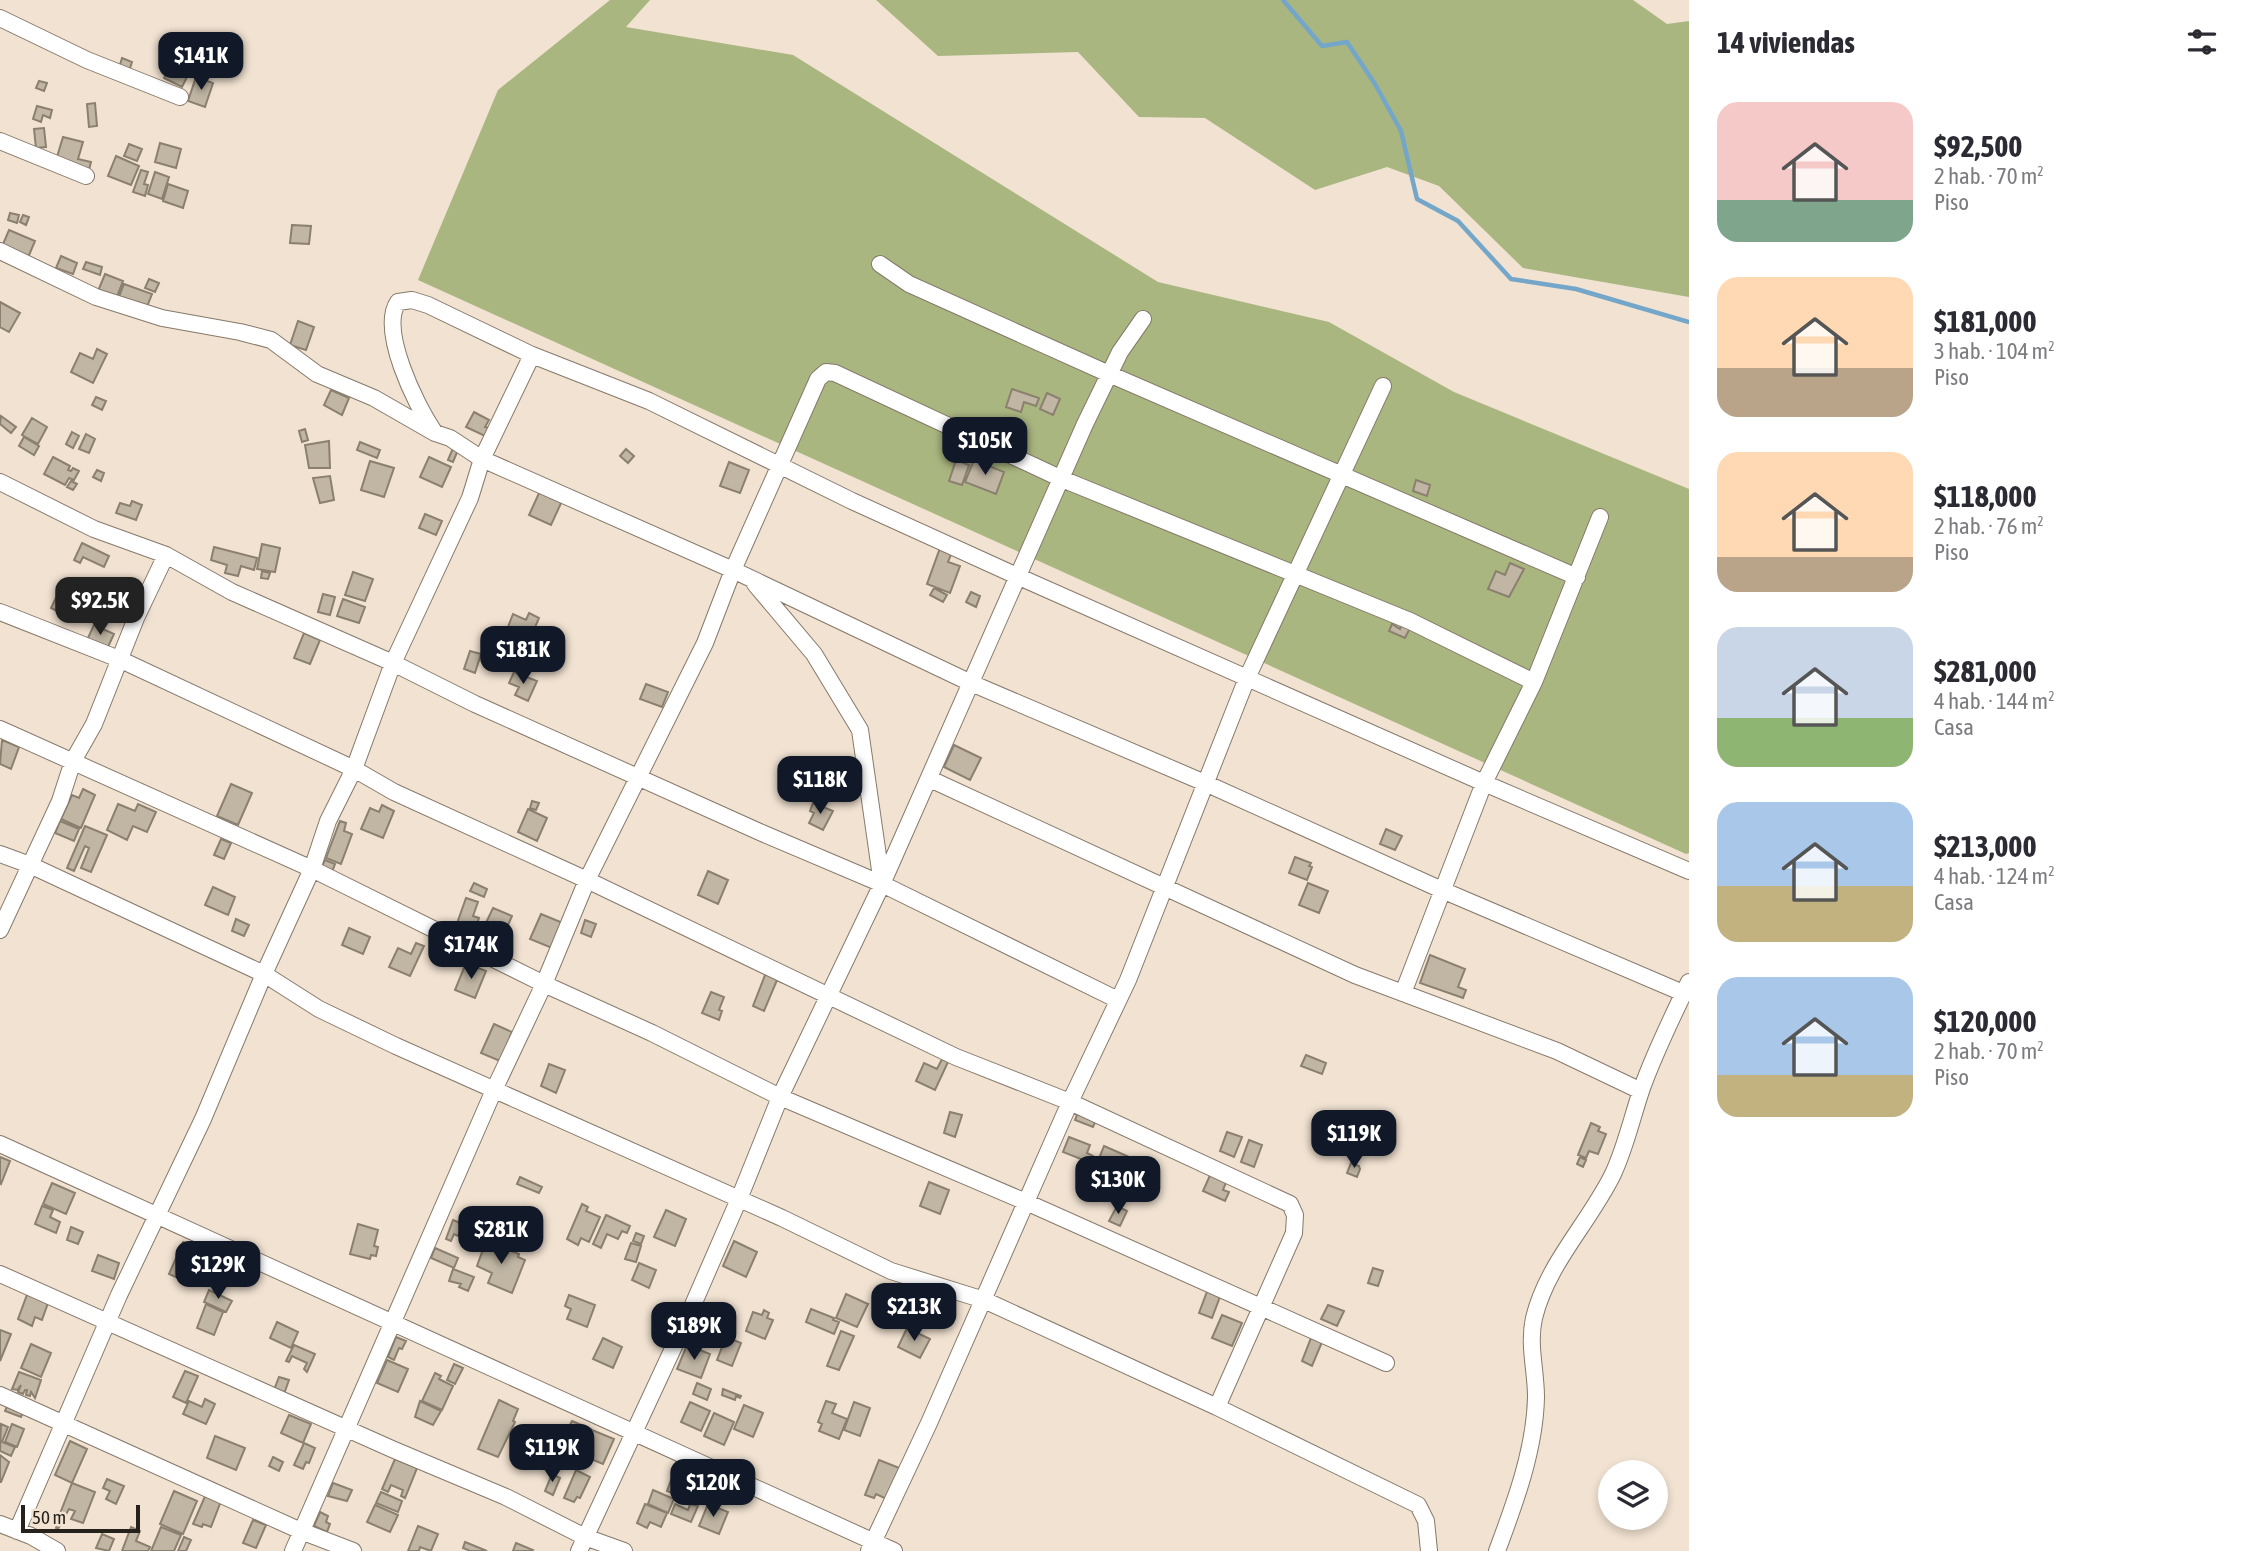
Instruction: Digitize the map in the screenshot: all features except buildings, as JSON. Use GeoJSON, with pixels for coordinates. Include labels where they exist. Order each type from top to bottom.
{"type":"FeatureCollection","features":[{"type":"Feature","properties":{"kind":"street"},"geometry":{"type":"LineString","coordinates":[[0,18],[87,60],[180,97]]}},
{"type":"Feature","properties":{"kind":"street"},"geometry":{"type":"LineString","coordinates":[[0,141],[86,176]]}},
{"type":"Feature","properties":{"kind":"street"},"geometry":{"type":"LineString","coordinates":[[0,251],[96,297],[162,318],[271,340],[317,374],[374,398],[435,433],[450,438],[482,459],[733,570],[971,683],[1205,783],[1442,891],[1686,987],[1641,1091],[1614,1171],[1554,1270],[1539,1303],[1532,1332],[1536,1396],[1533,1429],[1509,1519],[1497,1551]]}},
{"type":"Feature","properties":{"kind":"street"},"geometry":{"type":"LineString","coordinates":[[880,264],[909,284],[1109,374],[1577,577]]}},
{"type":"Feature","properties":{"kind":"street"},"geometry":{"type":"LineString","coordinates":[[435,433],[403,376],[393,329],[394,307],[398,302],[412,300],[428,305],[532,355],[649,401],[852,501],[1017,576],[1689,871]]}},
{"type":"Feature","properties":{"kind":"street"},"geometry":{"type":"LineString","coordinates":[[582,1544],[740,1199],[780,1097],[930,779],[1017,576],[1119,352],[1143,319]]}},
{"type":"Feature","properties":{"kind":"street"},"geometry":{"type":"LineString","coordinates":[[17,1531],[108,1324],[204,1119],[264,974],[312,869],[328,821],[354,769],[393,663],[470,498],[482,459],[532,355]]}},
{"type":"Feature","properties":{"kind":"street"},"geometry":{"type":"LineString","coordinates":[[293,1551],[494,1090],[544,984],[587,880],[705,643],[733,570],[779,465],[818,379],[826,372],[835,373],[1062,479],[1410,621],[1534,682]]}},
{"type":"Feature","properties":{"kind":"street"},"geometry":{"type":"LineString","coordinates":[[872,1546],[1118,1000],[1247,678],[1383,386]]}},
{"type":"Feature","properties":{"kind":"street"},"geometry":{"type":"LineString","coordinates":[[0,482],[84,524],[166,555],[232,592],[393,663],[475,704],[882,884],[1118,1000]]}},
{"type":"Feature","properties":{"kind":"street"},"geometry":{"type":"LineString","coordinates":[[1403,993],[1484,783],[1534,682],[1600,517]]}},
{"type":"Feature","properties":{"kind":"street"},"geometry":{"type":"LineString","coordinates":[[0,930],[60,801],[73,761],[94,724],[136,618],[166,555]]}},
{"type":"Feature","properties":{"kind":"street"},"geometry":{"type":"LineString","coordinates":[[749,578],[814,654],[860,730],[882,884]]}},
{"type":"Feature","properties":{"kind":"street"},"geometry":{"type":"LineString","coordinates":[[0,612],[120,659],[354,769],[394,792],[587,880],[983,1069],[1070,1102],[1290,1203],[1296,1215],[1294,1233],[1217,1407]]}},
{"type":"Feature","properties":{"kind":"street"},"geometry":{"type":"LineString","coordinates":[[0,729],[312,869],[780,1097],[1026,1202],[1386,1363]]}},
{"type":"Feature","properties":{"kind":"street"},"geometry":{"type":"LineString","coordinates":[[930,779],[1355,975],[1557,1051],[1641,1091]]}},
{"type":"Feature","properties":{"kind":"street"},"geometry":{"type":"LineString","coordinates":[[0,854],[30,865],[264,974],[319,1009],[359,1029],[740,1199],[891,1271],[984,1300],[1217,1407],[1418,1505],[1426,1521],[1429,1551]]}},
{"type":"Feature","properties":{"kind":"street"},"geometry":{"type":"LineString","coordinates":[[0,1144],[635,1432],[872,1546],[894,1551]]}},
{"type":"Feature","properties":{"kind":"street"},"geometry":{"type":"LineString","coordinates":[[0,1274],[108,1324],[506,1497],[582,1544],[624,1551]]}},
{"type":"Feature","properties":{"kind":"street"},"geometry":{"type":"LineString","coordinates":[[0,1395],[301,1531],[353,1551]]}},
{"type":"Feature","properties":{"kind":"street"},"geometry":{"type":"LineString","coordinates":[[0,1524],[57,1551]]}},
{"type":"Feature","properties":{"kind":"green space"},"geometry":{"type":"Polygon","coordinates":[[[610,0],[650,0],[626,27],[793,55],[1158,282],[1329,322],[1454,392],[1689,489],[1689,853],[1686,854],[418,280],[498,90],[610,0]]]}},
{"type":"Feature","properties":{"kind":"green space"},"geometry":{"type":"Polygon","coordinates":[[[876,0],[1633,0],[1667,24],[1689,21],[1689,297],[1523,268],[1439,186],[1387,167],[1315,190],[1205,118],[1139,117],[1078,52],[938,56],[876,0]]]}},
{"type":"Feature","properties":{"kind":"waterway"},"geometry":{"type":"LineString","coordinates":[[1283,0],[1322,46],[1347,42],[1375,84],[1401,131],[1417,199],[1458,221],[1511,279],[1576,289],[1689,322]]}}]}
